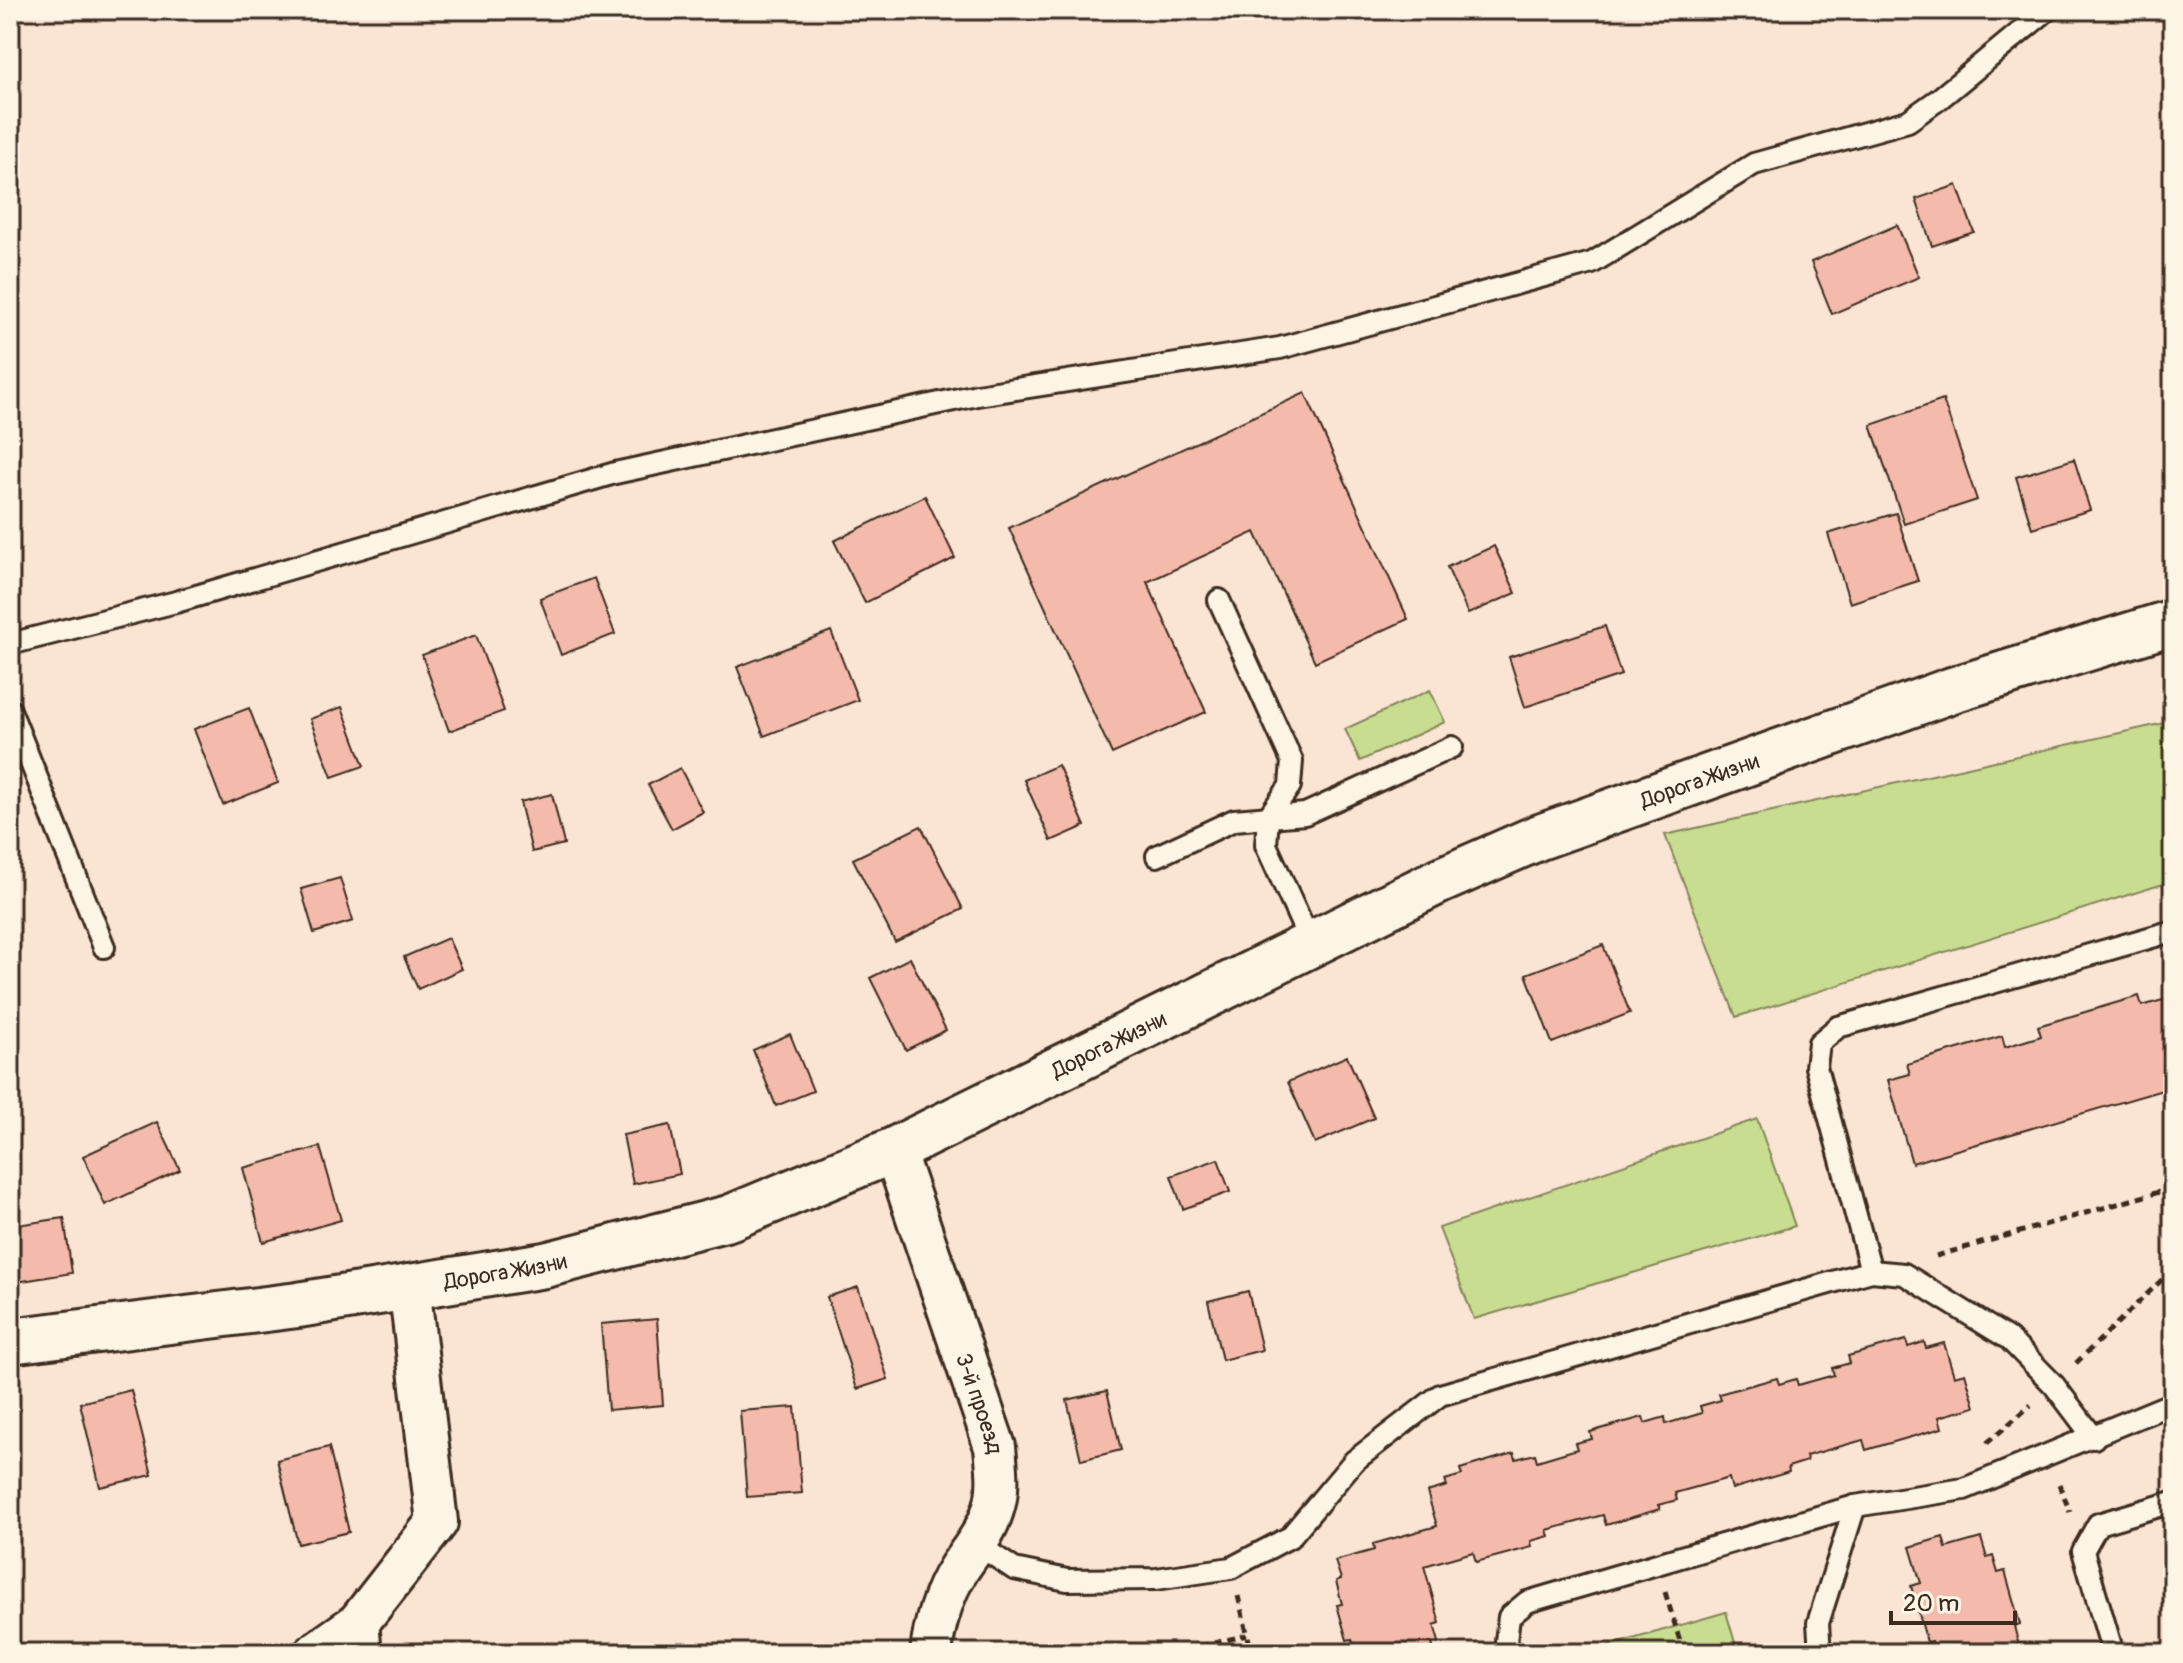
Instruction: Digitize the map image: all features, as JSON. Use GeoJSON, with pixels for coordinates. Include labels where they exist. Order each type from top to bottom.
{"type":"FeatureCollection","features":[{"type":"Feature","properties":{"kind":"main road","name":"Дорога Жизни"},"geometry":{"type":"LineString","coordinates":[[10,1341],[298,1305],[545,1265],[729,1218],[894,1150],[1439,881],[1537,838],[1952,690],[2173,622]]}},
{"type":"Feature","properties":{"kind":"street","name":"3-й проезд"},"geometry":{"type":"LineString","coordinates":[[894,1150],[995,1447],[999,1479],[993,1510],[977,1544],[956,1572],[934,1630],[931,1653]]}},
{"type":"Feature","properties":{"kind":"street"},"geometry":{"type":"LineString","coordinates":[[315,1653],[359,1638],[437,1522],[409,1285]]}},
{"type":"Feature","properties":{"kind":"lane"},"geometry":{"type":"LineString","coordinates":[[10,644],[176,602],[615,473],[977,395],[1280,348],[1592,263],[1754,164],[1908,121],[2047,10]]}},
{"type":"Feature","properties":{"kind":"lane"},"geometry":{"type":"LineString","coordinates":[[1219,600],[1292,761],[1290,786],[1268,817],[1266,845],[1311,944]]}},
{"type":"Feature","properties":{"kind":"lane"},"geometry":{"type":"LineString","coordinates":[[10,710],[104,947]]}},
{"type":"Feature","properties":{"kind":"lane"},"geometry":{"type":"LineString","coordinates":[[1157,856],[1234,820],[1305,814],[1452,747]]}},
{"type":"Feature","properties":{"kind":"lane"},"geometry":{"type":"LineString","coordinates":[[1871,1271],[1816,1067],[1819,1043],[1838,1027],[2173,931]]}},
{"type":"Feature","properties":{"kind":"lane"},"geometry":{"type":"LineString","coordinates":[[977,1544],[1014,1569],[1067,1580],[1156,1579],[1231,1568],[1290,1537],[1354,1461],[1440,1395],[1871,1271],[1904,1274],[2009,1339],[2054,1385],[2094,1438]]}},
{"type":"Feature","properties":{"kind":"lane"},"geometry":{"type":"LineString","coordinates":[[1510,1653],[1506,1641],[1509,1617],[1527,1602],[1855,1506],[1964,1489],[2173,1403]]}},
{"type":"Feature","properties":{"kind":"lane"},"geometry":{"type":"LineString","coordinates":[[2113,1653],[2083,1551],[2098,1524],[2173,1502]]}},
{"type":"Feature","properties":{"kind":"lane"},"geometry":{"type":"LineString","coordinates":[[1820,1653],[1818,1623],[1855,1506]]}},
{"type":"Feature","properties":{"kind":"path"},"geometry":{"type":"LineString","coordinates":[[1904,1274],[1926,1259],[2173,1188]]}},
{"type":"Feature","properties":{"kind":"path"},"geometry":{"type":"LineString","coordinates":[[2049,1456],[2083,1551]]}},
{"type":"Feature","properties":{"kind":"path"},"geometry":{"type":"LineString","coordinates":[[1657,1564],[1680,1641],[1679,1653]]}},
{"type":"Feature","properties":{"kind":"path"},"geometry":{"type":"LineString","coordinates":[[1231,1568],[1252,1653]]}},
{"type":"Feature","properties":{"kind":"path"},"geometry":{"type":"LineString","coordinates":[[1173,1653],[1247,1635]]}},
{"type":"Feature","properties":{"kind":"green space"},"geometry":{"type":"Polygon","coordinates":[[[1430,690],[1445,722],[1360,761],[1345,729],[1430,690]]]}},
{"type":"Feature","properties":{"kind":"green space"},"geometry":{"type":"Polygon","coordinates":[[[2173,721],[2173,881],[1736,1017],[1665,835],[2173,721]]]}},
{"type":"Feature","properties":{"kind":"green space"},"geometry":{"type":"Polygon","coordinates":[[[1757,1119],[1795,1226],[1474,1319],[1439,1228],[1757,1119]]]}},
{"type":"Feature","properties":{"kind":"green space"},"geometry":{"type":"Polygon","coordinates":[[[1726,1612],[1738,1653],[1584,1653],[1726,1612]]]}},
{"type":"Feature","properties":{"kind":"building"},"geometry":{"type":"Polygon","coordinates":[[[1957,185],[1974,232],[1932,246],[1916,199],[1957,185]]]}},
{"type":"Feature","properties":{"kind":"building"},"geometry":{"type":"Polygon","coordinates":[[[1897,225],[1919,277],[1832,314],[1811,262],[1897,225]]]}},
{"type":"Feature","properties":{"kind":"building"},"geometry":{"type":"Polygon","coordinates":[[[1305,393],[1408,619],[1315,662],[1255,532],[1147,582],[1206,712],[1112,754],[1009,528],[1305,393]]]}},
{"type":"Feature","properties":{"kind":"building"},"geometry":{"type":"Polygon","coordinates":[[[1943,400],[1977,500],[1904,524],[1871,425],[1943,400]]]}},
{"type":"Feature","properties":{"kind":"building"},"geometry":{"type":"Polygon","coordinates":[[[2074,459],[2090,510],[2032,528],[2016,477],[2074,459]]]}},
{"type":"Feature","properties":{"kind":"building"},"geometry":{"type":"Polygon","coordinates":[[[925,496],[955,558],[865,603],[834,541],[925,496]]]}},
{"type":"Feature","properties":{"kind":"building"},"geometry":{"type":"Polygon","coordinates":[[[1896,513],[1918,581],[1850,603],[1828,534],[1896,513]]]}},
{"type":"Feature","properties":{"kind":"building"},"geometry":{"type":"Polygon","coordinates":[[[1494,546],[1516,593],[1468,614],[1447,567],[1494,546]]]}},
{"type":"Feature","properties":{"kind":"building"},"geometry":{"type":"Polygon","coordinates":[[[594,578],[615,634],[561,655],[540,598],[594,578]]]}},
{"type":"Feature","properties":{"kind":"building"},"geometry":{"type":"Polygon","coordinates":[[[1605,626],[1621,675],[1525,707],[1509,657],[1605,626]]]}},
{"type":"Feature","properties":{"kind":"building"},"geometry":{"type":"Polygon","coordinates":[[[831,631],[858,700],[764,736],[737,667],[831,631]]]}},
{"type":"Feature","properties":{"kind":"building"},"geometry":{"type":"Polygon","coordinates":[[[476,635],[504,711],[449,731],[422,655],[476,635]]]}},
{"type":"Feature","properties":{"kind":"building"},"geometry":{"type":"Polygon","coordinates":[[[342,707],[364,766],[332,777],[310,719],[342,707]]]}},
{"type":"Feature","properties":{"kind":"building"},"geometry":{"type":"Polygon","coordinates":[[[249,708],[278,783],[223,805],[194,729],[249,708]]]}},
{"type":"Feature","properties":{"kind":"building"},"geometry":{"type":"Polygon","coordinates":[[[1058,765],[1085,826],[1051,841],[1024,780],[1058,765]]]}},
{"type":"Feature","properties":{"kind":"building"},"geometry":{"type":"Polygon","coordinates":[[[680,768],[703,812],[672,829],[648,785],[680,768]]]}},
{"type":"Feature","properties":{"kind":"building"},"geometry":{"type":"Polygon","coordinates":[[[552,794],[564,844],[532,852],[520,802],[552,794]]]}},
{"type":"Feature","properties":{"kind":"building"},"geometry":{"type":"Polygon","coordinates":[[[921,826],[963,909],[895,942],[853,859],[921,826]]]}},
{"type":"Feature","properties":{"kind":"building"},"geometry":{"type":"Polygon","coordinates":[[[340,878],[353,921],[314,933],[301,889],[340,878]]]}},
{"type":"Feature","properties":{"kind":"building"},"geometry":{"type":"Polygon","coordinates":[[[448,938],[462,969],[418,989],[404,957],[448,938]]]}},
{"type":"Feature","properties":{"kind":"building"},"geometry":{"type":"Polygon","coordinates":[[[1603,945],[1630,1013],[1552,1043],[1526,974],[1603,945]]]}},
{"type":"Feature","properties":{"kind":"building"},"geometry":{"type":"Polygon","coordinates":[[[910,958],[946,1030],[906,1050],[870,978],[910,958]]]}},
{"type":"Feature","properties":{"kind":"building"},"geometry":{"type":"Polygon","coordinates":[[[2139,996],[2142,1006],[2173,997],[2173,1087],[1912,1163],[1888,1080],[1910,1074],[1907,1064],[2002,1036],[2005,1047],[2041,1036],[2038,1026],[2139,996]]]}},
{"type":"Feature","properties":{"kind":"building"},"geometry":{"type":"Polygon","coordinates":[[[790,1034],[813,1091],[776,1106],[753,1050],[790,1034]]]}},
{"type":"Feature","properties":{"kind":"building"},"geometry":{"type":"Polygon","coordinates":[[[1347,1056],[1374,1118],[1315,1143],[1288,1082],[1347,1056]]]}},
{"type":"Feature","properties":{"kind":"building"},"geometry":{"type":"Polygon","coordinates":[[[157,1122],[180,1170],[105,1205],[83,1156],[157,1122]]]}},
{"type":"Feature","properties":{"kind":"building"},"geometry":{"type":"Polygon","coordinates":[[[670,1125],[680,1174],[633,1184],[623,1135],[670,1125]]]}},
{"type":"Feature","properties":{"kind":"building"},"geometry":{"type":"Polygon","coordinates":[[[320,1147],[341,1220],[263,1242],[243,1168],[320,1147]]]}},
{"type":"Feature","properties":{"kind":"building"},"geometry":{"type":"Polygon","coordinates":[[[1218,1159],[1230,1192],[1183,1209],[1171,1176],[1218,1159]]]}},
{"type":"Feature","properties":{"kind":"building"},"geometry":{"type":"Polygon","coordinates":[[[64,1218],[72,1273],[10,1283],[10,1226],[64,1218]]]}},
{"type":"Feature","properties":{"kind":"building"},"geometry":{"type":"Polygon","coordinates":[[[858,1287],[888,1379],[857,1389],[827,1297],[858,1287]]]}},
{"type":"Feature","properties":{"kind":"building"},"geometry":{"type":"Polygon","coordinates":[[[1248,1291],[1262,1350],[1222,1360],[1208,1301],[1248,1291]]]}},
{"type":"Feature","properties":{"kind":"building"},"geometry":{"type":"Polygon","coordinates":[[[657,1319],[663,1405],[608,1410],[601,1324],[657,1319]]]}},
{"type":"Feature","properties":{"kind":"building"},"geometry":{"type":"Polygon","coordinates":[[[1906,1340],[1908,1347],[1924,1342],[1926,1348],[1944,1343],[1954,1376],[1965,1373],[1975,1407],[1939,1417],[1942,1428],[1866,1450],[1863,1440],[1806,1456],[1807,1461],[1788,1467],[1789,1472],[1732,1489],[1729,1478],[1675,1493],[1677,1500],[1658,1505],[1660,1509],[1606,1525],[1603,1515],[1547,1530],[1549,1536],[1531,1541],[1532,1547],[1476,1562],[1473,1552],[1424,1566],[1440,1623],[1434,1625],[1439,1642],[1432,1644],[1435,1653],[1355,1653],[1352,1639],[1347,1640],[1337,1605],[1342,1604],[1336,1581],[1341,1579],[1335,1561],[1374,1550],[1373,1544],[1437,1526],[1427,1492],[1447,1486],[1445,1480],[1462,1475],[1460,1469],[1514,1453],[1516,1459],[1535,1454],[1537,1461],[1577,1449],[1575,1443],[1592,1439],[1590,1432],[1643,1417],[1645,1423],[1665,1417],[1666,1424],[1702,1413],[1700,1406],[1721,1400],[1719,1394],[1777,1378],[1779,1384],[1796,1379],[1798,1385],[1834,1375],[1832,1368],[1850,1363],[1848,1356],[1906,1340]]]}},
{"type":"Feature","properties":{"kind":"building"},"geometry":{"type":"Polygon","coordinates":[[[131,1390],[152,1475],[100,1487],[80,1403],[131,1390]]]}},
{"type":"Feature","properties":{"kind":"building"},"geometry":{"type":"Polygon","coordinates":[[[1107,1391],[1121,1450],[1081,1460],[1067,1400],[1107,1391]]]}},
{"type":"Feature","properties":{"kind":"building"},"geometry":{"type":"Polygon","coordinates":[[[795,1407],[802,1493],[747,1497],[740,1411],[795,1407]]]}},
{"type":"Feature","properties":{"kind":"building"},"geometry":{"type":"Polygon","coordinates":[[[329,1447],[349,1532],[298,1544],[277,1460],[329,1447]]]}},
{"type":"Feature","properties":{"kind":"building"},"geometry":{"type":"Polygon","coordinates":[[[1943,1537],[1946,1548],[1981,1538],[1987,1558],[1993,1556],[1998,1573],[2005,1571],[2020,1624],[2014,1626],[2019,1646],[2012,1648],[2014,1653],[1935,1653],[1932,1641],[1927,1642],[1911,1586],[1921,1583],[1910,1547],[1943,1537]]]}}]}
